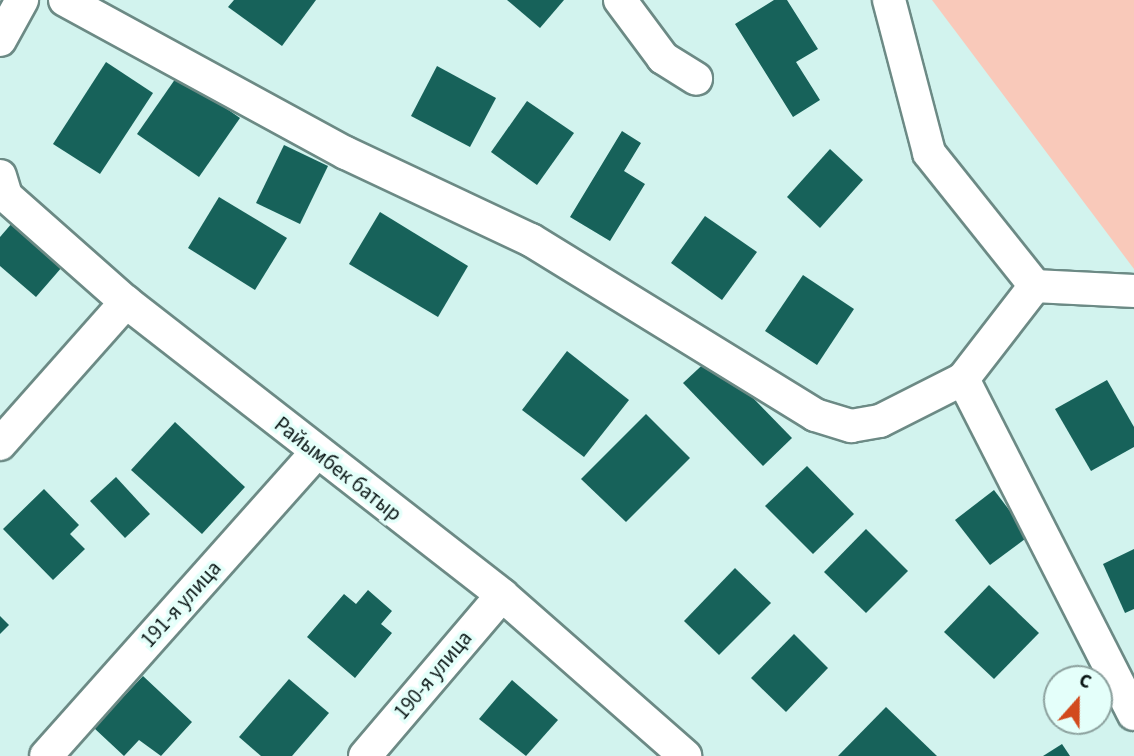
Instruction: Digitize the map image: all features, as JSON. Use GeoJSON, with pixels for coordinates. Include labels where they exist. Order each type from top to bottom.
{"type":"FeatureCollection","features":[{"type":"Feature","properties":{"kind":"street"},"geometry":{"type":"LineString","coordinates":[[0,40],[22,0]]}},
{"type":"Feature","properties":{"kind":"street"},"geometry":{"type":"LineString","coordinates":[[65,0],[345,153],[531,240],[815,415],[851,426],[880,421],[963,379],[1035,286]]}},
{"type":"Feature","properties":{"kind":"street"},"geometry":{"type":"LineString","coordinates":[[620,0],[663,58],[696,79]]}},
{"type":"Feature","properties":{"kind":"street"},"geometry":{"type":"LineString","coordinates":[[889,0],[929,153],[1035,286],[1134,291]]}},
{"type":"Feature","properties":{"kind":"street","name":"Райымбек батыр"},"geometry":{"type":"LineString","coordinates":[[0,176],[6,195],[126,302],[316,453],[502,595],[685,756]]}},
{"type":"Feature","properties":{"kind":"street"},"geometry":{"type":"LineString","coordinates":[[0,444],[126,302]]}},
{"type":"Feature","properties":{"kind":"street"},"geometry":{"type":"LineString","coordinates":[[963,379],[1134,714]]}},
{"type":"Feature","properties":{"kind":"street","name":"191-я улица"},"geometry":{"type":"LineString","coordinates":[[46,756],[316,453]]}},
{"type":"Feature","properties":{"kind":"street","name":"190-я улица"},"geometry":{"type":"LineString","coordinates":[[365,756],[502,595]]}},
{"type":"Feature","properties":{"kind":"shaded area"},"geometry":{"type":"Polygon","coordinates":[[[932,0],[1134,0],[1134,269],[932,0]]]}},
{"type":"Feature","properties":{"kind":"building"},"geometry":{"type":"Polygon","coordinates":[[[234,0],[316,0],[282,46],[228,7],[234,0]]]}},
{"type":"Feature","properties":{"kind":"building"},"geometry":{"type":"Polygon","coordinates":[[[507,0],[564,0],[540,28],[507,0]]]}},
{"type":"Feature","properties":{"kind":"building"},"geometry":{"type":"Polygon","coordinates":[[[774,0],[787,0],[818,49],[796,62],[820,100],[793,117],[735,24],[774,0]]]}},
{"type":"Feature","properties":{"kind":"building"},"geometry":{"type":"Polygon","coordinates":[[[106,62],[153,93],[100,174],[53,144],[106,62]]]}},
{"type":"Feature","properties":{"kind":"building"},"geometry":{"type":"Polygon","coordinates":[[[437,66],[496,98],[470,147],[411,116],[437,66]]]}},
{"type":"Feature","properties":{"kind":"building"},"geometry":{"type":"Polygon","coordinates":[[[178,75],[240,118],[199,177],[137,134],[178,75]]]}},
{"type":"Feature","properties":{"kind":"building"},"geometry":{"type":"Polygon","coordinates":[[[527,101],[574,133],[537,185],[491,152],[527,101]]]}},
{"type":"Feature","properties":{"kind":"building"},"geometry":{"type":"Polygon","coordinates":[[[622,131],[641,143],[624,171],[645,184],[610,241],[570,217],[622,131]]]}},
{"type":"Feature","properties":{"kind":"building"},"geometry":{"type":"Polygon","coordinates":[[[284,145],[328,166],[300,224],[256,203],[284,145]]]}},
{"type":"Feature","properties":{"kind":"building"},"geometry":{"type":"Polygon","coordinates":[[[830,149],[863,180],[820,228],[787,197],[830,149]]]}},
{"type":"Feature","properties":{"kind":"building"},"geometry":{"type":"Polygon","coordinates":[[[219,197],[287,238],[255,290],[188,248],[219,197]]]}},
{"type":"Feature","properties":{"kind":"building"},"geometry":{"type":"Polygon","coordinates":[[[380,212],[468,266],[438,317],[349,264],[380,212]]]}},
{"type":"Feature","properties":{"kind":"building"},"geometry":{"type":"Polygon","coordinates":[[[19,215],[69,259],[36,297],[0,266],[0,237],[19,215]]]}},
{"type":"Feature","properties":{"kind":"building"},"geometry":{"type":"Polygon","coordinates":[[[705,216],[757,252],[722,300],[671,263],[705,216]]]}},
{"type":"Feature","properties":{"kind":"building"},"geometry":{"type":"Polygon","coordinates":[[[803,275],[854,309],[817,365],[765,331],[803,275]]]}},
{"type":"Feature","properties":{"kind":"building"},"geometry":{"type":"Polygon","coordinates":[[[567,351],[629,400],[584,457],[522,410],[567,351]]]}},
{"type":"Feature","properties":{"kind":"building"},"geometry":{"type":"Polygon","coordinates":[[[712,356],[792,438],[763,466],[683,383],[712,356]]]}},
{"type":"Feature","properties":{"kind":"building"},"geometry":{"type":"Polygon","coordinates":[[[1107,380],[1134,427],[1134,447],[1091,471],[1055,409],[1107,380]]]}},
{"type":"Feature","properties":{"kind":"building"},"geometry":{"type":"Polygon","coordinates":[[[646,414],[690,458],[626,522],[581,479],[646,414]]]}},
{"type":"Feature","properties":{"kind":"building"},"geometry":{"type":"Polygon","coordinates":[[[175,422],[245,487],[202,534],[131,470],[175,422]]]}},
{"type":"Feature","properties":{"kind":"building"},"geometry":{"type":"Polygon","coordinates":[[[807,466],[854,514],[813,554],[765,506],[807,466]]]}},
{"type":"Feature","properties":{"kind":"building"},"geometry":{"type":"Polygon","coordinates":[[[116,477],[150,514],[125,538],[90,501],[116,477]]]}},
{"type":"Feature","properties":{"kind":"building"},"geometry":{"type":"Polygon","coordinates":[[[44,489],[79,525],[70,534],[85,549],[53,580],[3,529],[44,489]]]}},
{"type":"Feature","properties":{"kind":"building"},"geometry":{"type":"Polygon","coordinates":[[[994,490],[1029,536],[990,565],[955,520],[994,490]]]}},
{"type":"Feature","properties":{"kind":"building"},"geometry":{"type":"Polygon","coordinates":[[[866,529],[908,571],[866,613],[824,572],[866,529]]]}},
{"type":"Feature","properties":{"kind":"building"},"geometry":{"type":"Polygon","coordinates":[[[1134,549],[1134,609],[1125,613],[1103,564],[1134,549]]]}},
{"type":"Feature","properties":{"kind":"building"},"geometry":{"type":"Polygon","coordinates":[[[735,568],[771,603],[719,655],[684,621],[735,568]]]}},
{"type":"Feature","properties":{"kind":"building"},"geometry":{"type":"Polygon","coordinates":[[[989,585],[1039,633],[994,679],[944,632],[989,585]]]}},
{"type":"Feature","properties":{"kind":"building"},"geometry":{"type":"Polygon","coordinates":[[[368,590],[392,611],[381,624],[392,633],[355,678],[307,637],[344,594],[356,604],[368,590]]]}},
{"type":"Feature","properties":{"kind":"building"},"geometry":{"type":"Polygon","coordinates":[[[0,616],[9,625],[0,634],[0,616]]]}},
{"type":"Feature","properties":{"kind":"building"},"geometry":{"type":"Polygon","coordinates":[[[794,634],[828,668],[786,712],[751,678],[794,634]]]}},
{"type":"Feature","properties":{"kind":"building"},"geometry":{"type":"Polygon","coordinates":[[[143,676],[192,722],[161,756],[139,740],[124,756],[94,728],[143,676]]]}},
{"type":"Feature","properties":{"kind":"building"},"geometry":{"type":"Polygon","coordinates":[[[289,679],[329,713],[292,756],[261,756],[239,737],[289,679]]]}},
{"type":"Feature","properties":{"kind":"building"},"geometry":{"type":"Polygon","coordinates":[[[512,680],[558,720],[526,756],[479,719],[512,680]]]}},
{"type":"Feature","properties":{"kind":"building"},"geometry":{"type":"Polygon","coordinates":[[[886,707],[937,756],[838,756],[886,707]]]}},
{"type":"Feature","properties":{"kind":"building"},"geometry":{"type":"Polygon","coordinates":[[[1062,744],[1070,756],[1043,756],[1062,744]]]}}]}
